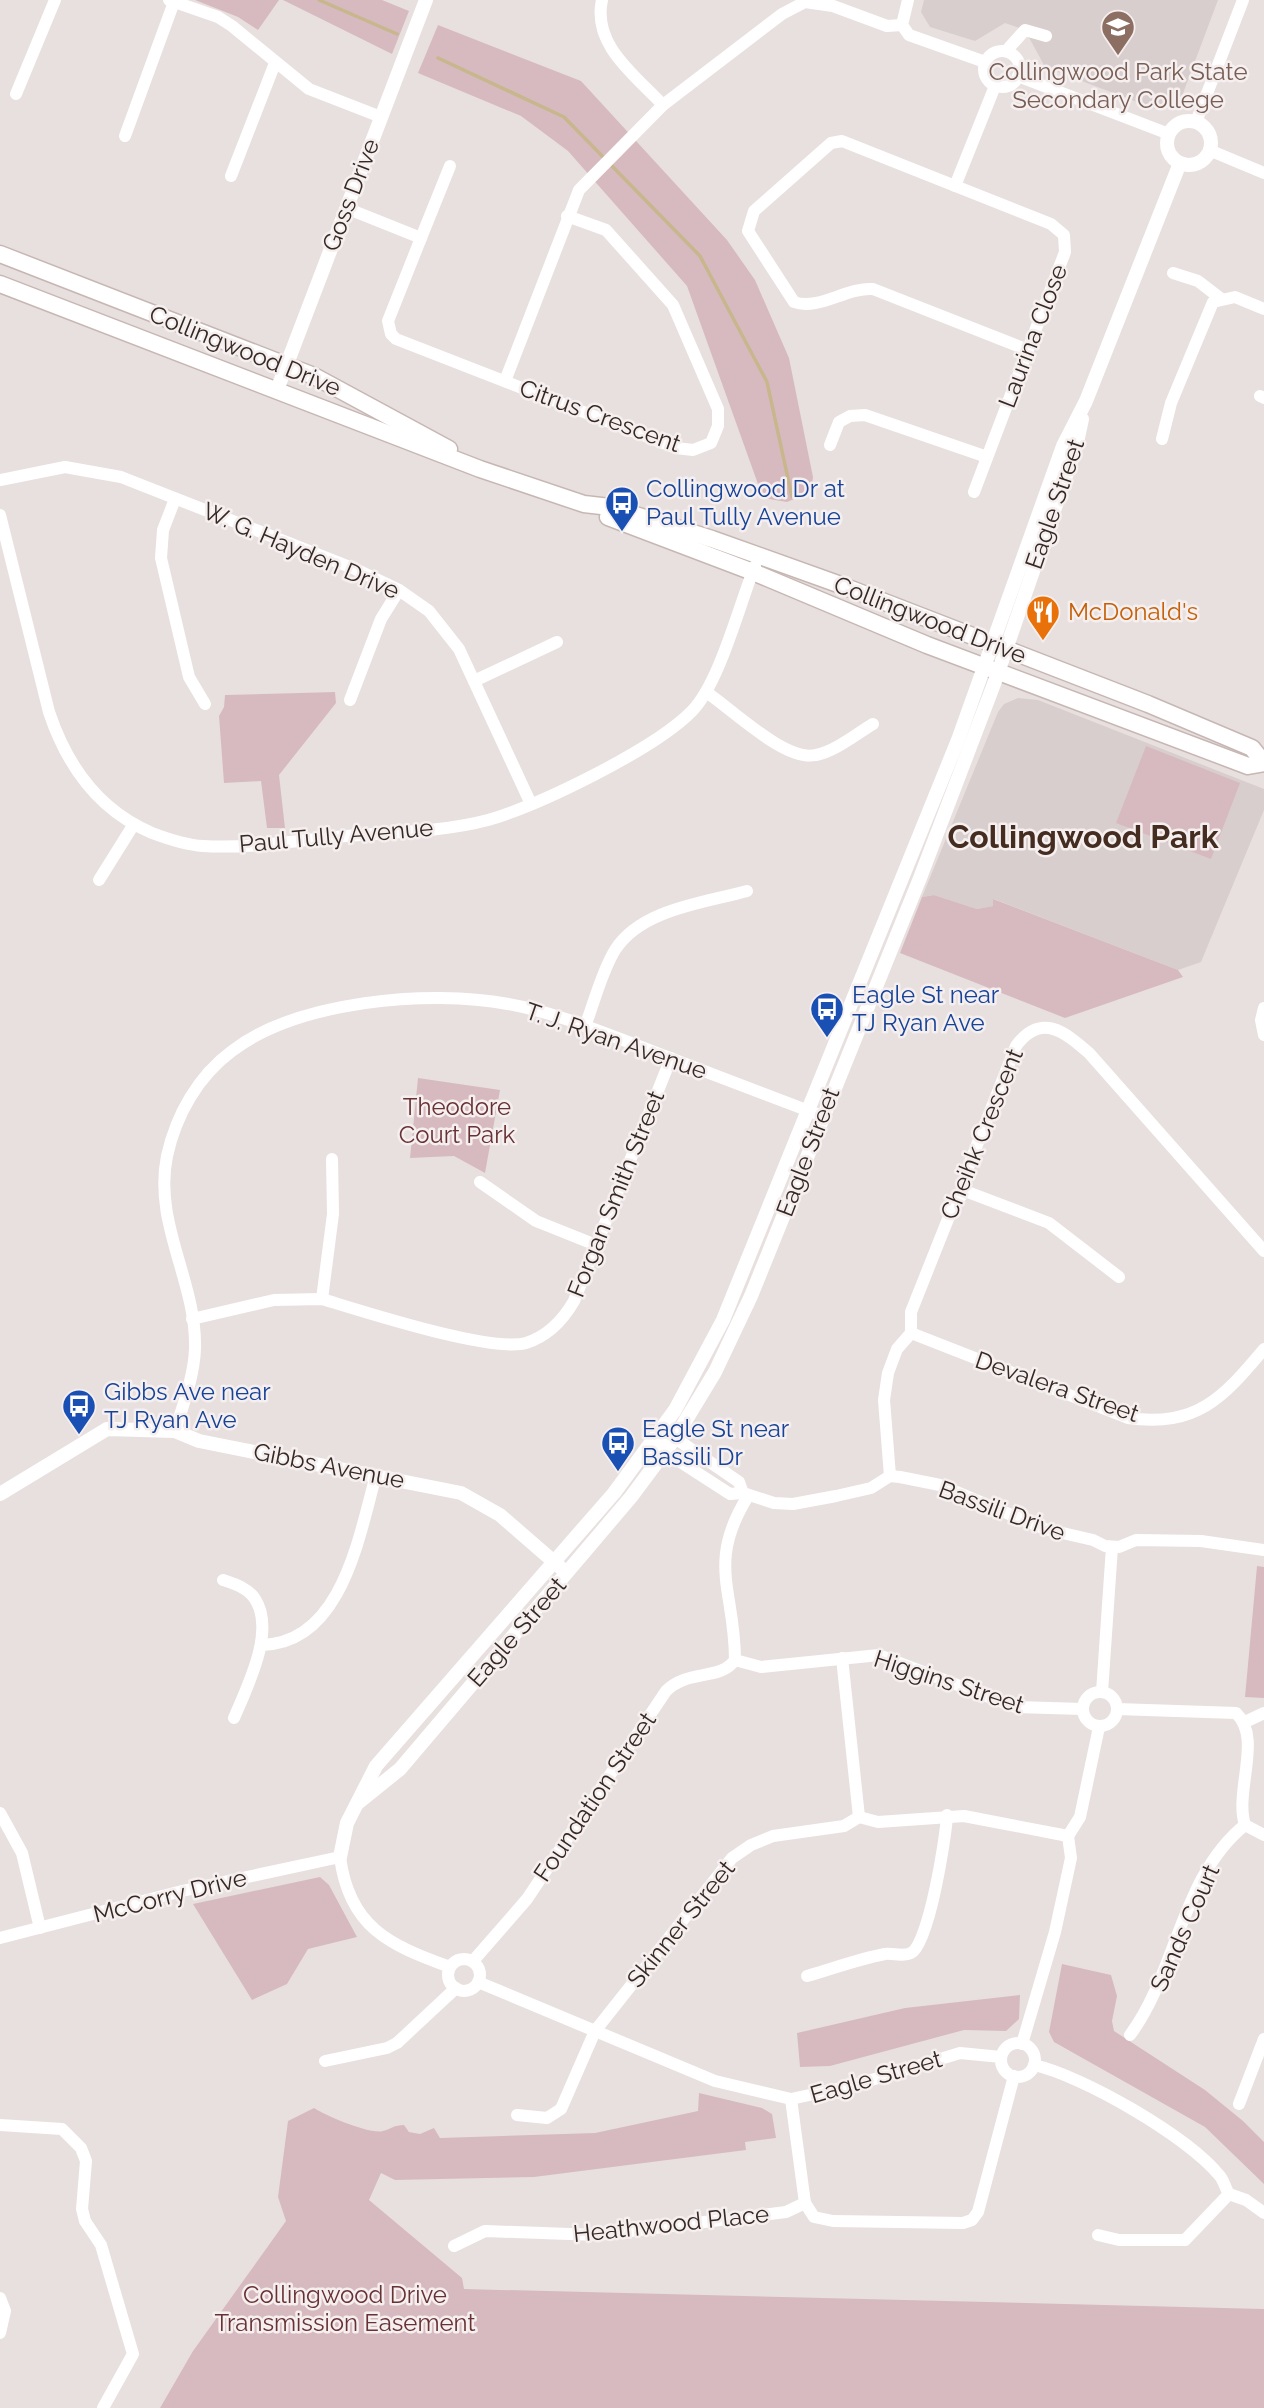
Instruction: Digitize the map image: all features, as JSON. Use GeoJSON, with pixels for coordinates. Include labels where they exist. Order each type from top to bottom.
{"type":"FeatureCollection","features":[{"type":"Feature","properties":{"kind":"main road","name":"Collingwood Drive"},"geometry":{"type":"LineString","coordinates":[[0,254],[286,365],[358,397],[480,469]]}},
{"type":"Feature","properties":{"kind":"main road","name":"Collingwood Drive"},"geometry":{"type":"LineString","coordinates":[[0,284],[480,469],[584,504],[606,516],[755,564],[999,645],[1252,748],[1264,763],[1248,766],[992,668],[755,564]]}},
{"type":"Feature","properties":{"kind":"street"},"geometry":{"type":"LineString","coordinates":[[16,94],[55,0]]}},
{"type":"Feature","properties":{"kind":"street","name":"Goss Drive"},"geometry":{"type":"LineString","coordinates":[[277,390],[426,0]]}},
{"type":"Feature","properties":{"kind":"street"},"geometry":{"type":"LineString","coordinates":[[602,0],[600,30],[608,45],[663,105]]}},
{"type":"Feature","properties":{"kind":"street"},"geometry":{"type":"LineString","coordinates":[[908,0],[902,25],[909,36],[985,62]]}},
{"type":"Feature","properties":{"kind":"street"},"geometry":{"type":"LineString","coordinates":[[1196,122],[1243,0]]}},
{"type":"Feature","properties":{"kind":"street"},"geometry":{"type":"LineString","coordinates":[[125,136],[172,1],[218,17],[250,39],[275,63],[309,89],[381,117]]}},
{"type":"Feature","properties":{"kind":"street"},"geometry":{"type":"LineString","coordinates":[[505,381],[579,190],[663,105],[782,14],[805,2],[833,6],[887,26],[902,25]]}},
{"type":"Feature","properties":{"kind":"street"},"geometry":{"type":"LineString","coordinates":[[1006,51],[1019,64],[1018,76],[1006,87],[995,86],[986,78],[985,62],[992,54],[1006,51],[1025,30],[1046,36]]}},
{"type":"Feature","properties":{"kind":"street"},"geometry":{"type":"LineString","coordinates":[[231,176],[275,63]]}},
{"type":"Feature","properties":{"kind":"street"},"geometry":{"type":"LineString","coordinates":[[1018,76],[1169,134]]}},
{"type":"Feature","properties":{"kind":"street"},"geometry":{"type":"LineString","coordinates":[[995,86],[955,186],[842,141],[831,143],[754,211],[748,231],[794,302],[804,306],[860,288],[873,289],[1028,350]]}},
{"type":"Feature","properties":{"kind":"street"},"geometry":{"type":"LineString","coordinates":[[1183,121],[1196,122],[1207,130],[1209,150],[1200,161],[1180,163],[1170,154],[1169,134],[1183,121]]}},
{"type":"Feature","properties":{"kind":"street"},"geometry":{"type":"LineString","coordinates":[[1209,150],[1264,173]]}},
{"type":"Feature","properties":{"kind":"street","name":"Eagle Street"},"geometry":{"type":"LineString","coordinates":[[357,1803],[400,1769],[567,1574],[665,1452],[715,1372],[736,1330],[815,1113],[992,668],[1076,447],[1086,401],[1180,163]]}},
{"type":"Feature","properties":{"kind":"street"},"geometry":{"type":"LineString","coordinates":[[346,208],[421,238],[450,166]]}},
{"type":"Feature","properties":{"kind":"street","name":"Laurina Close"},"geometry":{"type":"LineString","coordinates":[[955,186],[1051,224],[1064,235],[1065,253],[974,492]]}},
{"type":"Feature","properties":{"kind":"street","name":"Citrus Crescent"},"geometry":{"type":"LineString","coordinates":[[421,238],[388,321],[391,334],[396,339],[676,448],[693,450],[711,443],[718,426],[718,409],[673,304],[606,230],[567,216]]}},
{"type":"Feature","properties":{"kind":"street"},"geometry":{"type":"LineString","coordinates":[[1173,273],[1199,281],[1220,298]]}},
{"type":"Feature","properties":{"kind":"street"},"geometry":{"type":"LineString","coordinates":[[1162,439],[1171,403],[1213,302],[1220,298],[1235,297],[1264,309]]}},
{"type":"Feature","properties":{"kind":"street"},"geometry":{"type":"LineString","coordinates":[[830,445],[839,422],[850,416],[865,415],[987,457]]}},
{"type":"Feature","properties":{"kind":"street","name":"W. G. Hayden Drive"},"geometry":{"type":"LineString","coordinates":[[0,480],[51,468],[82,469],[121,478],[355,569],[400,590],[429,611],[450,635],[531,804]]}},
{"type":"Feature","properties":{"kind":"street"},"geometry":{"type":"LineString","coordinates":[[175,499],[163,530],[161,558],[189,677],[205,704]]}},
{"type":"Feature","properties":{"kind":"street","name":"Paul Tully Avenue"},"geometry":{"type":"LineString","coordinates":[[0,515],[58,739],[73,767],[92,791],[134,824],[184,843],[240,846],[467,825],[531,804],[653,742],[694,709],[706,692],[755,564]]}},
{"type":"Feature","properties":{"kind":"street"},"geometry":{"type":"LineString","coordinates":[[349,700],[381,619],[400,590]]}},
{"type":"Feature","properties":{"kind":"street"},"geometry":{"type":"LineString","coordinates":[[474,681],[557,642]]}},
{"type":"Feature","properties":{"kind":"street"},"geometry":{"type":"LineString","coordinates":[[706,692],[787,750],[805,756],[827,752],[873,724]]}},
{"type":"Feature","properties":{"kind":"street"},"geometry":{"type":"LineString","coordinates":[[99,880],[134,824]]}},
{"type":"Feature","properties":{"kind":"street"},"geometry":{"type":"LineString","coordinates":[[585,1026],[614,951],[638,926],[655,917],[747,891]]}},
{"type":"Feature","properties":{"kind":"street","name":"T. J. Ryan Avenue"},"geometry":{"type":"LineString","coordinates":[[175,1431],[193,1362],[192,1319],[166,1222],[166,1159],[173,1133],[194,1091],[211,1069],[232,1051],[282,1024],[364,1003],[409,999],[507,1003],[585,1026],[815,1113]]}},
{"type":"Feature","properties":{"kind":"street"},"geometry":{"type":"LineString","coordinates":[[1264,1008],[1261,1020],[1264,1035]]}},
{"type":"Feature","properties":{"kind":"street","name":"Cheihk Crescent"},"geometry":{"type":"LineString","coordinates":[[890,1476],[884,1399],[897,1349],[911,1333],[911,1312],[954,1204],[965,1191],[967,1170],[1016,1046],[1029,1032],[1052,1027],[1067,1033],[1089,1053],[1264,1251]]}},
{"type":"Feature","properties":{"kind":"street","name":"Forgan Smith Street"},"geometry":{"type":"LineString","coordinates":[[192,1319],[274,1300],[322,1299],[486,1343],[526,1343],[540,1337],[564,1317],[574,1301],[671,1059]]}},
{"type":"Feature","properties":{"kind":"street","name":"Eagle Street"},"geometry":{"type":"LineString","coordinates":[[450,1967],[386,1940],[365,1923],[352,1906],[343,1881],[340,1857],[347,1823],[376,1766],[614,1493],[656,1437],[697,1373],[815,1113]]}},
{"type":"Feature","properties":{"kind":"street"},"geometry":{"type":"LineString","coordinates":[[322,1299],[333,1214],[332,1159]]}},
{"type":"Feature","properties":{"kind":"street"},"geometry":{"type":"LineString","coordinates":[[480,1182],[536,1220],[596,1245]]}},
{"type":"Feature","properties":{"kind":"street"},"geometry":{"type":"LineString","coordinates":[[965,1191],[1049,1223],[1119,1277]]}},
{"type":"Feature","properties":{"kind":"street","name":"Devalera Street"},"geometry":{"type":"LineString","coordinates":[[911,1333],[1128,1418],[1165,1421],[1192,1413],[1225,1395],[1264,1349]]}},
{"type":"Feature","properties":{"kind":"street","name":"Gibbs Avenue"},"geometry":{"type":"LineString","coordinates":[[0,1494],[107,1429],[175,1431],[211,1443],[449,1489],[472,1498],[500,1515],[567,1574]]}},
{"type":"Feature","properties":{"kind":"street"},"geometry":{"type":"LineString","coordinates":[[656,1437],[675,1438],[739,1482],[745,1495]]}},
{"type":"Feature","properties":{"kind":"street"},"geometry":{"type":"LineString","coordinates":[[656,1437],[665,1452],[730,1494],[774,1503],[793,1504],[871,1488],[890,1476]]}},
{"type":"Feature","properties":{"kind":"street"},"geometry":{"type":"LineString","coordinates":[[261,1645],[279,1645],[300,1636],[326,1609],[351,1565],[376,1475]]}},
{"type":"Feature","properties":{"kind":"street","name":"Bassili Drive"},"geometry":{"type":"LineString","coordinates":[[890,1476],[940,1485],[1045,1529],[1112,1547],[1136,1540],[1201,1541],[1264,1550]]}},
{"type":"Feature","properties":{"kind":"street"},"geometry":{"type":"LineString","coordinates":[[734,1660],[723,1558],[734,1518],[745,1495]]}},
{"type":"Feature","properties":{"kind":"street"},"geometry":{"type":"LineString","coordinates":[[1102,1692],[1112,1547]]}},
{"type":"Feature","properties":{"kind":"street"},"geometry":{"type":"LineString","coordinates":[[223,1580],[245,1589],[255,1597],[260,1608],[261,1645],[252,1677],[234,1718]]}},
{"type":"Feature","properties":{"kind":"street","name":"Higgins Street"},"geometry":{"type":"LineString","coordinates":[[734,1660],[761,1667],[879,1655],[1015,1707],[1083,1709]]}},
{"type":"Feature","properties":{"kind":"street"},"geometry":{"type":"LineString","coordinates":[[842,1658],[859,1817]]}},
{"type":"Feature","properties":{"kind":"street","name":"Foundation Street"},"geometry":{"type":"LineString","coordinates":[[473,1961],[527,1899],[666,1691],[685,1678],[730,1667],[734,1660]]}},
{"type":"Feature","properties":{"kind":"street"},"geometry":{"type":"LineString","coordinates":[[1102,1692],[1113,1698],[1117,1709],[1114,1719],[1099,1727],[1089,1723],[1083,1709],[1089,1696],[1102,1692]]}},
{"type":"Feature","properties":{"kind":"street"},"geometry":{"type":"LineString","coordinates":[[1117,1709],[1236,1713],[1245,1721],[1249,1734],[1240,1811],[1245,1825],[1264,1835]]}},
{"type":"Feature","properties":{"kind":"street"},"geometry":{"type":"LineString","coordinates":[[1245,1721],[1264,1713]]}},
{"type":"Feature","properties":{"kind":"street"},"geometry":{"type":"LineString","coordinates":[[1022,2044],[1055,1932],[1071,1858],[1068,1836],[1080,1817],[1099,1727]]}},
{"type":"Feature","properties":{"kind":"street"},"geometry":{"type":"LineString","coordinates":[[0,1813],[23,1853],[40,1928]]}},
{"type":"Feature","properties":{"kind":"street"},"geometry":{"type":"LineString","coordinates":[[807,1976],[886,1954],[908,1955],[915,1951],[923,1933],[946,1839],[947,1815]]}},
{"type":"Feature","properties":{"kind":"street","name":"Skinner Street"},"geometry":{"type":"LineString","coordinates":[[517,2115],[547,2118],[561,2109],[595,2031],[733,1858],[751,1845],[774,1836],[844,1826],[859,1817],[878,1822],[947,1815],[1068,1836]]}},
{"type":"Feature","properties":{"kind":"street","name":"Sands Court"},"geometry":{"type":"LineString","coordinates":[[1130,2035],[1147,2012],[1204,1875],[1227,1840],[1245,1825]]}},
{"type":"Feature","properties":{"kind":"street","name":"McCorry Drive"},"geometry":{"type":"LineString","coordinates":[[0,1938],[182,1891],[340,1857]]}},
{"type":"Feature","properties":{"kind":"street"},"geometry":{"type":"LineString","coordinates":[[460,1959],[473,1961],[480,1972],[478,1982],[466,1990],[456,1988],[450,1980],[450,1967],[460,1959]]}},
{"type":"Feature","properties":{"kind":"street","name":"Eagle Street"},"geometry":{"type":"LineString","coordinates":[[478,1982],[715,2081],[771,2092],[791,2099],[855,2085],[960,2053],[1002,2057]]}},
{"type":"Feature","properties":{"kind":"street"},"geometry":{"type":"LineString","coordinates":[[325,2061],[387,2048],[397,2043],[456,1988]]}},
{"type":"Feature","properties":{"kind":"street"},"geometry":{"type":"LineString","coordinates":[[1238,2104],[1264,2039]]}},
{"type":"Feature","properties":{"kind":"street"},"geometry":{"type":"LineString","coordinates":[[1022,2044],[1034,2054],[1034,2065],[1028,2074],[1014,2076],[1005,2071],[1002,2057],[1008,2047],[1022,2044]]}},
{"type":"Feature","properties":{"kind":"street"},"geometry":{"type":"LineString","coordinates":[[1034,2065],[1064,2074],[1143,2116],[1197,2153],[1221,2177],[1229,2194],[1246,2200],[1264,2213]]}},
{"type":"Feature","properties":{"kind":"street"},"geometry":{"type":"LineString","coordinates":[[791,2099],[805,2203],[810,2213],[820,2220],[952,2223],[972,2220],[982,2201],[1014,2076]]}},
{"type":"Feature","properties":{"kind":"street"},"geometry":{"type":"LineString","coordinates":[[0,2125],[62,2129],[73,2137],[86,2161],[82,2209],[89,2230],[101,2245],[133,2354],[103,2408]]}},
{"type":"Feature","properties":{"kind":"street"},"geometry":{"type":"LineString","coordinates":[[1098,2235],[1119,2240],[1185,2240],[1229,2194]]}},
{"type":"Feature","properties":{"kind":"street","name":"Heathwood Place"},"geometry":{"type":"LineString","coordinates":[[454,2246],[485,2231],[597,2235],[786,2212],[805,2203]]}},
{"type":"Feature","properties":{"kind":"street"},"geometry":{"type":"LineString","coordinates":[[0,2298],[5,2311],[0,2333]]}},
{"type":"Feature","properties":{"kind":"shaded area","name":"Collingwood Park State Secondary College"},"geometry":{"type":"Polygon","coordinates":[[[924,0],[1218,0],[1182,96],[1155,109],[1045,67],[1025,30],[1005,23],[975,41],[930,27],[921,12],[924,0]]]}},
{"type":"Feature","properties":{"kind":"shaded area"},"geometry":{"type":"Polygon","coordinates":[[[1018,698],[1038,700],[1264,789],[1264,810],[1201,962],[1178,970],[994,899],[993,906],[977,909],[934,895],[922,897],[998,712],[1004,704],[1018,698]]]}},
{"type":"Feature","properties":{"kind":"green space"},"geometry":{"type":"Polygon","coordinates":[[[195,0],[279,0],[258,30],[238,17],[195,0]]]}},
{"type":"Feature","properties":{"kind":"green space"},"geometry":{"type":"Polygon","coordinates":[[[283,0],[382,0],[409,11],[392,54],[283,0]]]}},
{"type":"Feature","properties":{"kind":"green space"},"geometry":{"type":"Polygon","coordinates":[[[438,25],[581,81],[727,240],[755,280],[789,358],[813,477],[811,492],[787,502],[763,498],[687,286],[568,151],[521,116],[418,73],[438,25]]]}},
{"type":"Feature","properties":{"kind":"green space"},"geometry":{"type":"Polygon","coordinates":[[[335,692],[336,703],[279,775],[285,828],[267,828],[261,781],[224,783],[219,716],[224,707],[225,695],[335,692]]]}},
{"type":"Feature","properties":{"kind":"green space"},"geometry":{"type":"Polygon","coordinates":[[[1146,746],[1240,783],[1211,859],[1116,823],[1146,746]]]}},
{"type":"Feature","properties":{"kind":"green space"},"geometry":{"type":"Polygon","coordinates":[[[934,895],[977,909],[993,906],[993,899],[1178,970],[1183,977],[1065,1018],[900,953],[922,897],[934,895]]]}},
{"type":"Feature","properties":{"kind":"green space","name":"Theodore Court Park"},"geometry":{"type":"Polygon","coordinates":[[[418,1078],[500,1090],[485,1173],[454,1156],[410,1158],[418,1078]]]}},
{"type":"Feature","properties":{"kind":"green space"},"geometry":{"type":"Polygon","coordinates":[[[1257,1566],[1264,1567],[1264,1698],[1245,1697],[1257,1566]]]}},
{"type":"Feature","properties":{"kind":"green space"},"geometry":{"type":"Polygon","coordinates":[[[320,1877],[329,1885],[357,1937],[308,1949],[287,1984],[252,2000],[193,1904],[320,1877]]]}},
{"type":"Feature","properties":{"kind":"green space"},"geometry":{"type":"Polygon","coordinates":[[[1062,1964],[1111,1975],[1117,1996],[1112,2021],[1114,2031],[1205,2090],[1264,2142],[1264,2184],[1205,2127],[1054,2042],[1049,2032],[1062,1964]]]}},
{"type":"Feature","properties":{"kind":"green space"},"geometry":{"type":"Polygon","coordinates":[[[1020,1995],[1019,2019],[1006,2031],[964,2030],[830,2066],[800,2067],[797,2033],[905,2008],[1020,1995]]]}},
{"type":"Feature","properties":{"kind":"green space","name":"Collingwood Drive Transmission Easement"},"geometry":{"type":"Polygon","coordinates":[[[699,2093],[762,2108],[772,2114],[776,2138],[745,2142],[746,2150],[534,2177],[395,2180],[381,2173],[369,2200],[462,2278],[464,2289],[1264,2309],[1264,2408],[160,2408],[193,2351],[286,2221],[278,2197],[288,2121],[314,2108],[369,2130],[383,2131],[404,2125],[409,2132],[420,2134],[434,2128],[440,2138],[595,2133],[698,2111],[699,2093]]]}},
{"type":"Feature","properties":{"kind":"waterway"},"geometry":{"type":"LineString","coordinates":[[319,0],[397,34]]}},
{"type":"Feature","properties":{"kind":"waterway"},"geometry":{"type":"LineString","coordinates":[[438,58],[564,117],[700,256],[767,382],[792,497]]}},
{"type":"Feature","properties":{"kind":"place","name":"Collingwood Park State Secondary College"},"geometry":{"type":"Point","coordinates":[1118,57]}},
{"type":"Feature","properties":{"kind":"place","name":"Collingwood Dr at Paul Tully Avenue"},"geometry":{"type":"Point","coordinates":[622,533]}},
{"type":"Feature","properties":{"kind":"place","name":"McDonald's"},"geometry":{"type":"Point","coordinates":[1043,642]}},
{"type":"Feature","properties":{"kind":"place","name":"Eagle St near TJ Ryan Ave"},"geometry":{"type":"Point","coordinates":[827,1039]}},
{"type":"Feature","properties":{"kind":"place","name":"Gibbs Ave near TJ Ryan Ave"},"geometry":{"type":"Point","coordinates":[79,1436]}},
{"type":"Feature","properties":{"kind":"place","name":"Eagle St near Bassili Dr"},"geometry":{"type":"Point","coordinates":[618,1473]}},
{"type":"Feature","properties":{"kind":"district","name":"Collingwood Park"},"geometry":{"type":"Point","coordinates":[1083,837]}}]}
